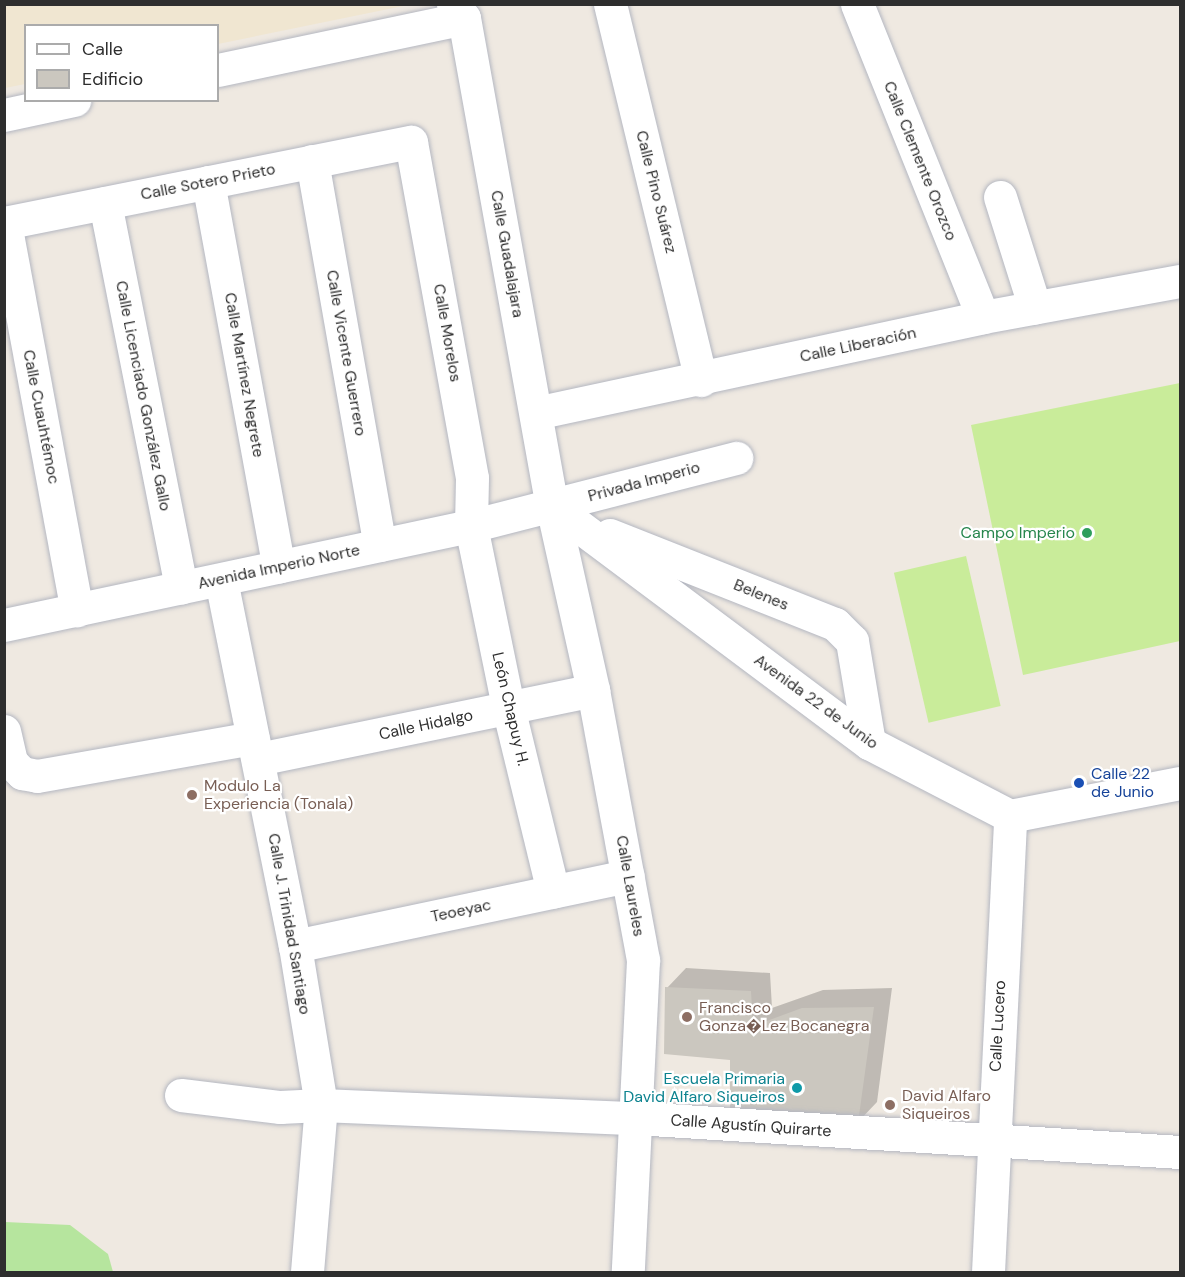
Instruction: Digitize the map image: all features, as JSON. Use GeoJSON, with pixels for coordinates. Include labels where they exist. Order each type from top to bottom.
{"type":"FeatureCollection","features":[{"type":"Feature","properties":{"kind":"street","name":"Calle Pino Suárez"},"geometry":{"type":"LineString","coordinates":[[610,4],[701,380]]}},
{"type":"Feature","properties":{"kind":"street","name":"Calle Clemente Orozco"},"geometry":{"type":"LineString","coordinates":[[857,4],[983,317]]}},
{"type":"Feature","properties":{"kind":"street"},"geometry":{"type":"LineString","coordinates":[[219,70],[465,9]]}},
{"type":"Feature","properties":{"kind":"street","name":"Calle Guadalajara"},"geometry":{"type":"LineString","coordinates":[[465,9],[536,413],[560,512]]}},
{"type":"Feature","properties":{"kind":"street"},"geometry":{"type":"LineString","coordinates":[[4,115],[65,102]]}},
{"type":"Feature","properties":{"kind":"street","name":"Calle Sotero Prieto"},"geometry":{"type":"LineString","coordinates":[[5,223],[411,142]]}},
{"type":"Feature","properties":{"kind":"street","name":"Calle Morelos"},"geometry":{"type":"LineString","coordinates":[[411,142],[472,478],[471,526]]}},
{"type":"Feature","properties":{"kind":"street","name":"Calle Vicente Guerrero"},"geometry":{"type":"LineString","coordinates":[[312,161],[380,545]]}},
{"type":"Feature","properties":{"kind":"street","name":"Calle Martínez Negrete"},"geometry":{"type":"LineString","coordinates":[[208,182],[279,567]]}},
{"type":"Feature","properties":{"kind":"street"},"geometry":{"type":"LineString","coordinates":[[1000,197],[1035,308]]}},
{"type":"Feature","properties":{"kind":"street","name":"Calle Licenciado González Gallo"},"geometry":{"type":"LineString","coordinates":[[105,203],[181,588]]}},
{"type":"Feature","properties":{"kind":"street","name":"Calle Cuauhtémoc"},"geometry":{"type":"LineString","coordinates":[[5,223],[77,610]]}},
{"type":"Feature","properties":{"kind":"street","name":"Calle Liberación"},"geometry":{"type":"LineString","coordinates":[[536,413],[701,380],[983,317],[1180,281]]}},
{"type":"Feature","properties":{"kind":"street","name":"Privada Imperio"},"geometry":{"type":"LineString","coordinates":[[560,512],[736,458]]}},
{"type":"Feature","properties":{"kind":"street","name":"Avenida Imperio Norte"},"geometry":{"type":"LineString","coordinates":[[4,625],[471,526],[560,512]]}},
{"type":"Feature","properties":{"kind":"street","name":"Calle Laureles"},"geometry":{"type":"LineString","coordinates":[[560,512],[643,960],[628,1272]]}},
{"type":"Feature","properties":{"kind":"street","name":"Belenes"},"geometry":{"type":"LineString","coordinates":[[560,512],[835,624],[852,641],[869,743]]}},
{"type":"Feature","properties":{"kind":"street","name":"Avenida 22 de Junio"},"geometry":{"type":"LineString","coordinates":[[560,512],[869,743],[1010,816]]}},
{"type":"Feature","properties":{"kind":"street","name":"León Chapuy H."},"geometry":{"type":"LineString","coordinates":[[471,526],[508,707],[553,891]]}},
{"type":"Feature","properties":{"kind":"street","name":"Calle J. Trinidad Santiago"},"geometry":{"type":"LineString","coordinates":[[220,580],[295,946],[321,1105],[307,1272]]}},
{"type":"Feature","properties":{"kind":"street","name":"Calle Hidalgo"},"geometry":{"type":"LineString","coordinates":[[4,731],[11,762],[22,772],[37,776],[256,749],[508,707],[593,690]]}},
{"type":"Feature","properties":{"kind":"street"},"geometry":{"type":"LineString","coordinates":[[1010,816],[1180,783]]}},
{"type":"Feature","properties":{"kind":"street","name":"Calle Lucero"},"geometry":{"type":"LineString","coordinates":[[988,1272],[992,1142],[1010,816]]}},
{"type":"Feature","properties":{"kind":"street","name":"Teoeyac"},"geometry":{"type":"LineString","coordinates":[[295,946],[628,876]]}},
{"type":"Feature","properties":{"kind":"street","name":"Calle Agustín Quirarte"},"geometry":{"type":"LineString","coordinates":[[182,1095],[280,1107],[321,1105],[635,1118],[1180,1152]]}},
{"type":"Feature","properties":{"kind":"shaded area"},"geometry":{"type":"Polygon","coordinates":[[[5,4],[408,4],[219,44],[219,24],[24,24],[24,84],[5,88],[5,4]]]}},
{"type":"Feature","properties":{"kind":"green space","name":"Campo Imperio"},"geometry":{"type":"Polygon","coordinates":[[[1180,383],[1180,641],[1023,675],[971,425],[1180,383]]]}},
{"type":"Feature","properties":{"kind":"green space","name":"Campo Imperio"},"geometry":{"type":"Polygon","coordinates":[[[966,556],[1001,706],[929,723],[894,573],[966,556]]]}},
{"type":"Feature","properties":{"kind":"green space"},"geometry":{"type":"Polygon","coordinates":[[[5,1222],[70,1225],[108,1254],[113,1272],[5,1272],[5,1222]]]}},
{"type":"Feature","properties":{"kind":"building","name":"Escuela Primaria David Alfaro Siqueiros"},"geometry":{"type":"Polygon","coordinates":[[[665,987],[751,991],[753,1026],[802,1008],[874,1007],[858,1123],[730,1116],[730,1060],[664,1054],[665,987]]]}},
{"type":"Feature","properties":{"kind":"place","name":"Campo Imperio"},"geometry":{"type":"Point","coordinates":[1087,533]}},
{"type":"Feature","properties":{"kind":"place","name":"Calle 22 de Junio"},"geometry":{"type":"Point","coordinates":[1079,783]}},
{"type":"Feature","properties":{"kind":"place","name":"Modulo La Experiencia (Tonala)"},"geometry":{"type":"Point","coordinates":[192,795]}},
{"type":"Feature","properties":{"kind":"place","name":"Francisco Gonza�Lez Bocanegra"},"geometry":{"type":"Point","coordinates":[687,1017]}},
{"type":"Feature","properties":{"kind":"place","name":"Escuela Primaria David Alfaro Siqueiros"},"geometry":{"type":"Point","coordinates":[797,1088]}},
{"type":"Feature","properties":{"kind":"place","name":"David Alfaro Siqueiros"},"geometry":{"type":"Point","coordinates":[890,1105]}}]}
